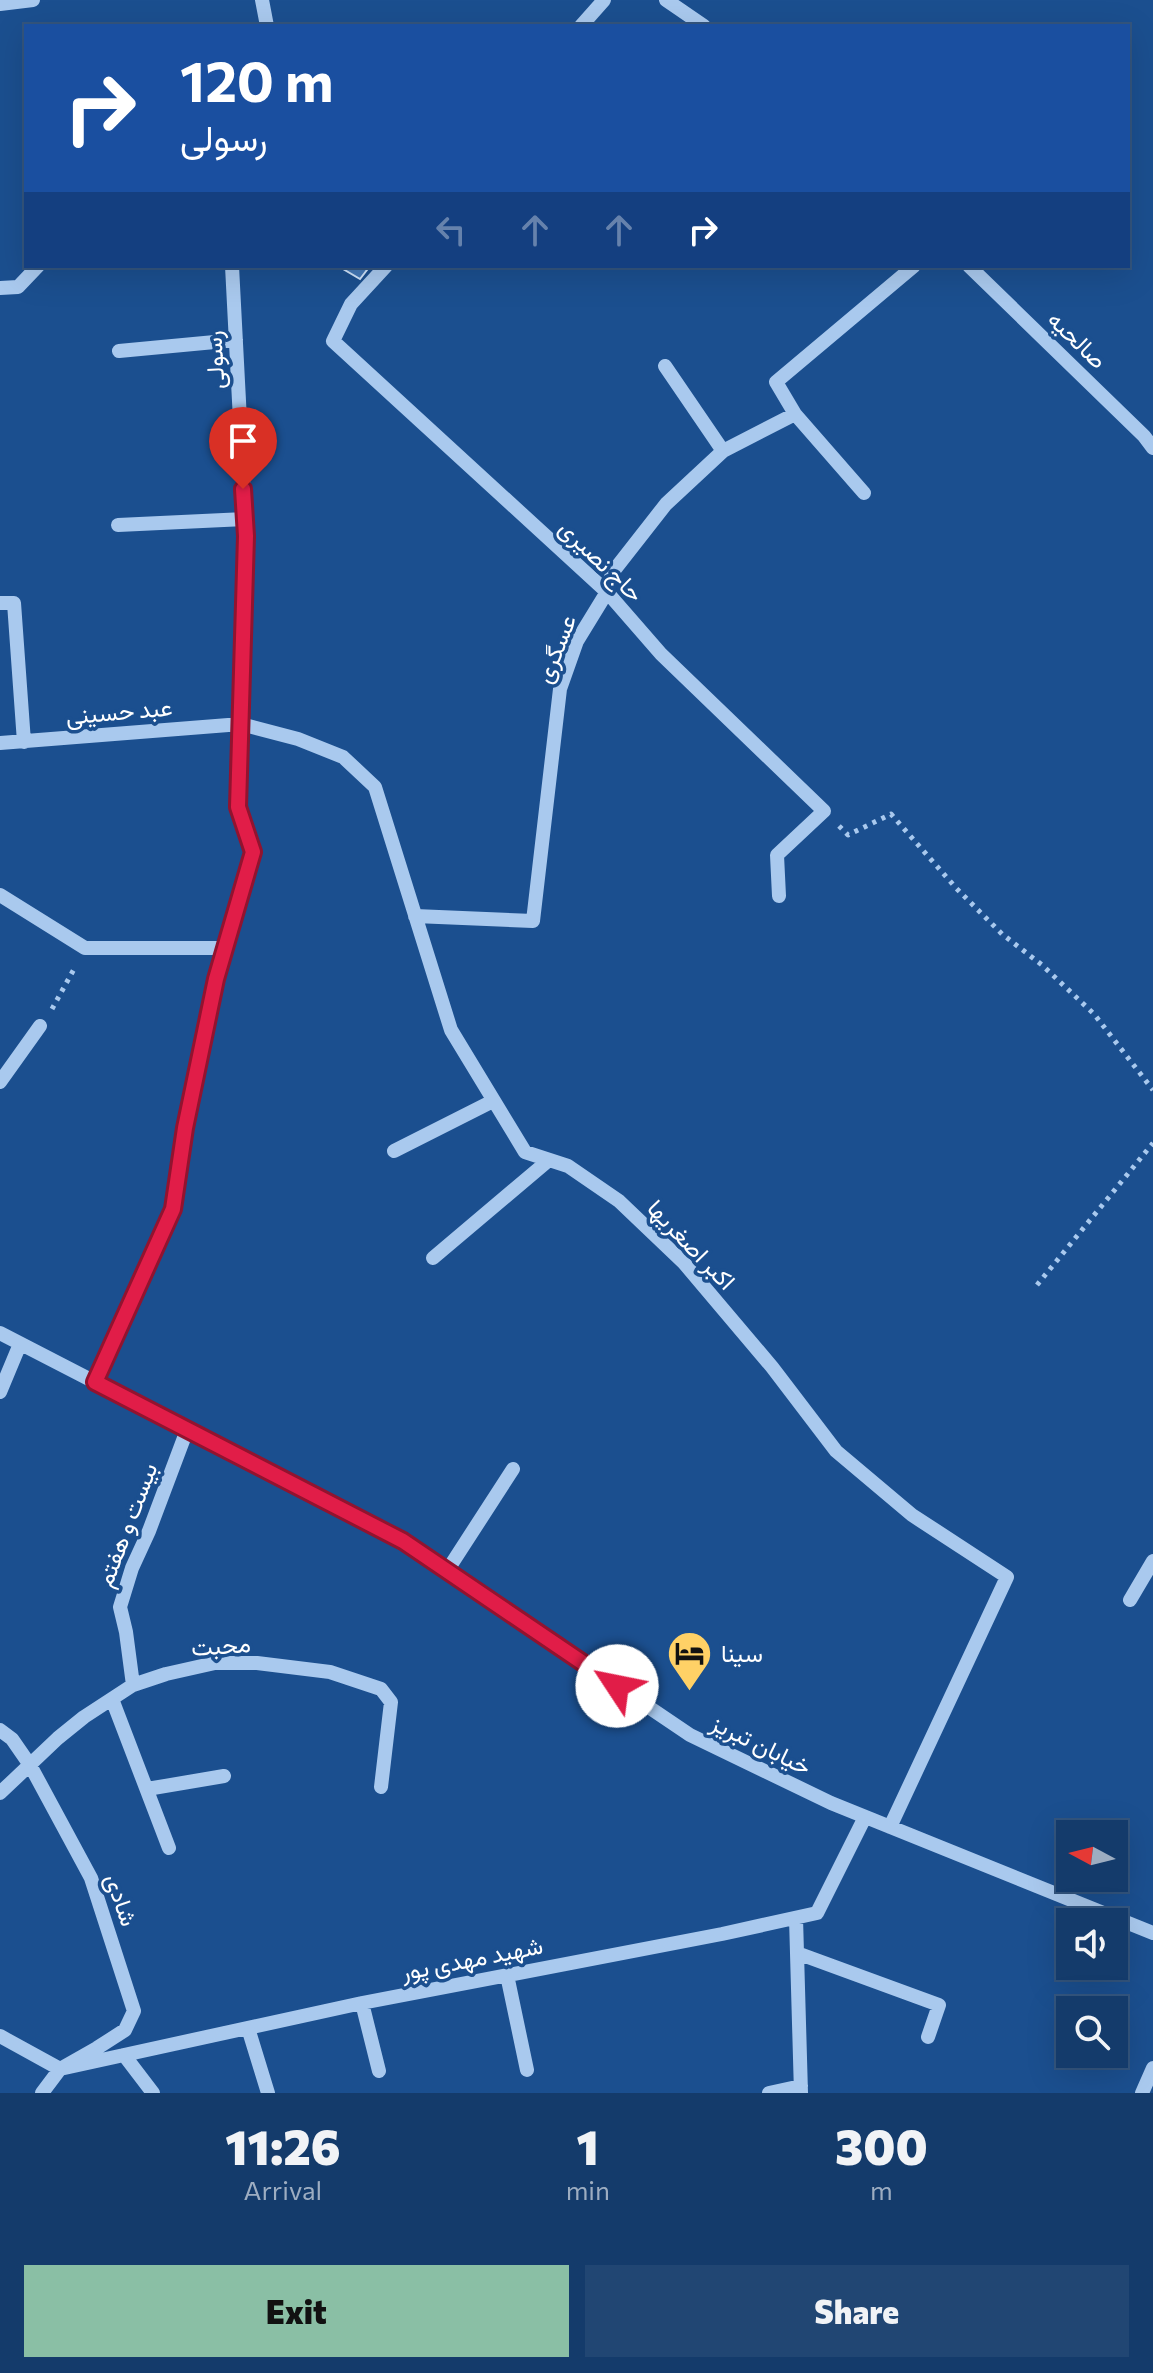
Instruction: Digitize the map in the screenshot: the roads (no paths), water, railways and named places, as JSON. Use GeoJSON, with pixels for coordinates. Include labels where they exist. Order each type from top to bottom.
{"type":"FeatureCollection","features":[{"type":"Feature","properties":{"kind":"street"},"geometry":{"type":"LineString","coordinates":[[0,4],[33,0]]}},
{"type":"Feature","properties":{"kind":"street"},"geometry":{"type":"LineString","coordinates":[[262,0],[267,24]]}},
{"type":"Feature","properties":{"kind":"street"},"geometry":{"type":"LineString","coordinates":[[583,24],[604,0]]}},
{"type":"Feature","properties":{"kind":"street"},"geometry":{"type":"LineString","coordinates":[[666,0],[701,24]]}},
{"type":"Feature","properties":{"kind":"street"},"geometry":{"type":"LineString","coordinates":[[0,288],[18,287],[36,268]]}},
{"type":"Feature","properties":{"kind":"street","name":"رسولی"},"geometry":{"type":"LineString","coordinates":[[95,1382],[173,1209],[185,1128],[216,979],[253,852],[238,807],[245,519],[232,268]]}},
{"type":"Feature","properties":{"kind":"street","name":"حاج نصیری"},"geometry":{"type":"LineString","coordinates":[[384,268],[351,304],[333,341],[607,592],[661,654],[824,811],[777,855],[779,896]]}},
{"type":"Feature","properties":{"kind":"street"},"geometry":{"type":"LineString","coordinates":[[864,493],[795,414],[776,382],[912,268]]}},
{"type":"Feature","properties":{"kind":"street","name":"صالحیه"},"geometry":{"type":"LineString","coordinates":[[971,268],[1153,448]]}},
{"type":"Feature","properties":{"kind":"street"},"geometry":{"type":"LineString","coordinates":[[119,351],[236,340]]}},
{"type":"Feature","properties":{"kind":"street"},"geometry":{"type":"LineString","coordinates":[[665,366],[723,451]]}},
{"type":"Feature","properties":{"kind":"street","name":"عسگری"},"geometry":{"type":"LineString","coordinates":[[415,916],[533,921],[560,689],[577,641],[607,592],[612,573],[666,504],[723,451],[795,414]]}},
{"type":"Feature","properties":{"kind":"street"},"geometry":{"type":"LineString","coordinates":[[118,525],[245,519]]}},
{"type":"Feature","properties":{"kind":"street"},"geometry":{"type":"LineString","coordinates":[[0,603],[14,603],[24,742]]}},
{"type":"Feature","properties":{"kind":"street","name":"عبد حسینی"},"geometry":{"type":"LineString","coordinates":[[0,743],[241,724]]}},
{"type":"Feature","properties":{"kind":"street","name":"اکبر اصغریها"},"geometry":{"type":"LineString","coordinates":[[241,724],[298,739],[343,757],[375,787],[451,1030],[525,1152],[568,1166],[619,1201],[684,1263],[772,1367],[836,1451],[912,1515],[1007,1577],[890,1827]]}},
{"type":"Feature","properties":{"kind":"street"},"geometry":{"type":"LineString","coordinates":[[0,895],[85,948],[224,948]]}},
{"type":"Feature","properties":{"kind":"street"},"geometry":{"type":"LineString","coordinates":[[0,1082],[40,1026]]}},
{"type":"Feature","properties":{"kind":"street"},"geometry":{"type":"LineString","coordinates":[[394,1151],[493,1101]]}},
{"type":"Feature","properties":{"kind":"street"},"geometry":{"type":"LineString","coordinates":[[433,1258],[549,1160]]}},
{"type":"Feature","properties":{"kind":"street","name":"خیابان تبریز"},"geometry":{"type":"LineString","coordinates":[[0,1333],[403,1541],[690,1735],[831,1803],[1153,1933]]}},
{"type":"Feature","properties":{"kind":"street"},"geometry":{"type":"LineString","coordinates":[[0,1392],[20,1344]]}},
{"type":"Feature","properties":{"kind":"street","name":"بیست و هفتم"},"geometry":{"type":"LineString","coordinates":[[133,1685],[120,1607],[132,1568],[187,1430]]}},
{"type":"Feature","properties":{"kind":"street"},"geometry":{"type":"LineString","coordinates":[[447,1571],[513,1469]]}},
{"type":"Feature","properties":{"kind":"street"},"geometry":{"type":"LineString","coordinates":[[1130,1600],[1153,1561]]}},
{"type":"Feature","properties":{"kind":"street","name":"محبت"},"geometry":{"type":"LineString","coordinates":[[0,1793],[84,1717],[133,1685],[215,1663],[257,1663],[330,1672],[381,1689],[391,1702],[381,1787]]}},
{"type":"Feature","properties":{"kind":"street"},"geometry":{"type":"LineString","coordinates":[[112,1699],[169,1848]]}},
{"type":"Feature","properties":{"kind":"street","name":"شادی"},"geometry":{"type":"LineString","coordinates":[[0,1730],[12,1739],[30,1765],[91,1878],[134,2011],[125,2030],[60,2069]]}},
{"type":"Feature","properties":{"kind":"street"},"geometry":{"type":"LineString","coordinates":[[147,1789],[224,1776]]}},
{"type":"Feature","properties":{"kind":"street","name":"شهید مهدی پور"},"geometry":{"type":"LineString","coordinates":[[60,2069],[362,2003],[817,1913],[865,1817]]}},
{"type":"Feature","properties":{"kind":"street"},"geometry":{"type":"LineString","coordinates":[[769,2093],[801,2090],[796,1918]]}},
{"type":"Feature","properties":{"kind":"street"},"geometry":{"type":"LineString","coordinates":[[797,1953],[939,2005],[928,2037]]}},
{"type":"Feature","properties":{"kind":"street"},"geometry":{"type":"LineString","coordinates":[[507,1975],[527,2070]]}},
{"type":"Feature","properties":{"kind":"street"},"geometry":{"type":"LineString","coordinates":[[362,2003],[379,2071]]}},
{"type":"Feature","properties":{"kind":"street"},"geometry":{"type":"LineString","coordinates":[[248,2028],[268,2093]]}},
{"type":"Feature","properties":{"kind":"street"},"geometry":{"type":"LineString","coordinates":[[0,2036],[60,2069],[42,2093]]}},
{"type":"Feature","properties":{"kind":"street"},"geometry":{"type":"LineString","coordinates":[[124,2055],[153,2093]]}},
{"type":"Feature","properties":{"kind":"street"},"geometry":{"type":"LineString","coordinates":[[1142,2093],[1153,2068]]}},
{"type":"Feature","properties":{"kind":"place","name":"سینا"},"geometry":{"type":"Point","coordinates":[690,1693]}}]}
